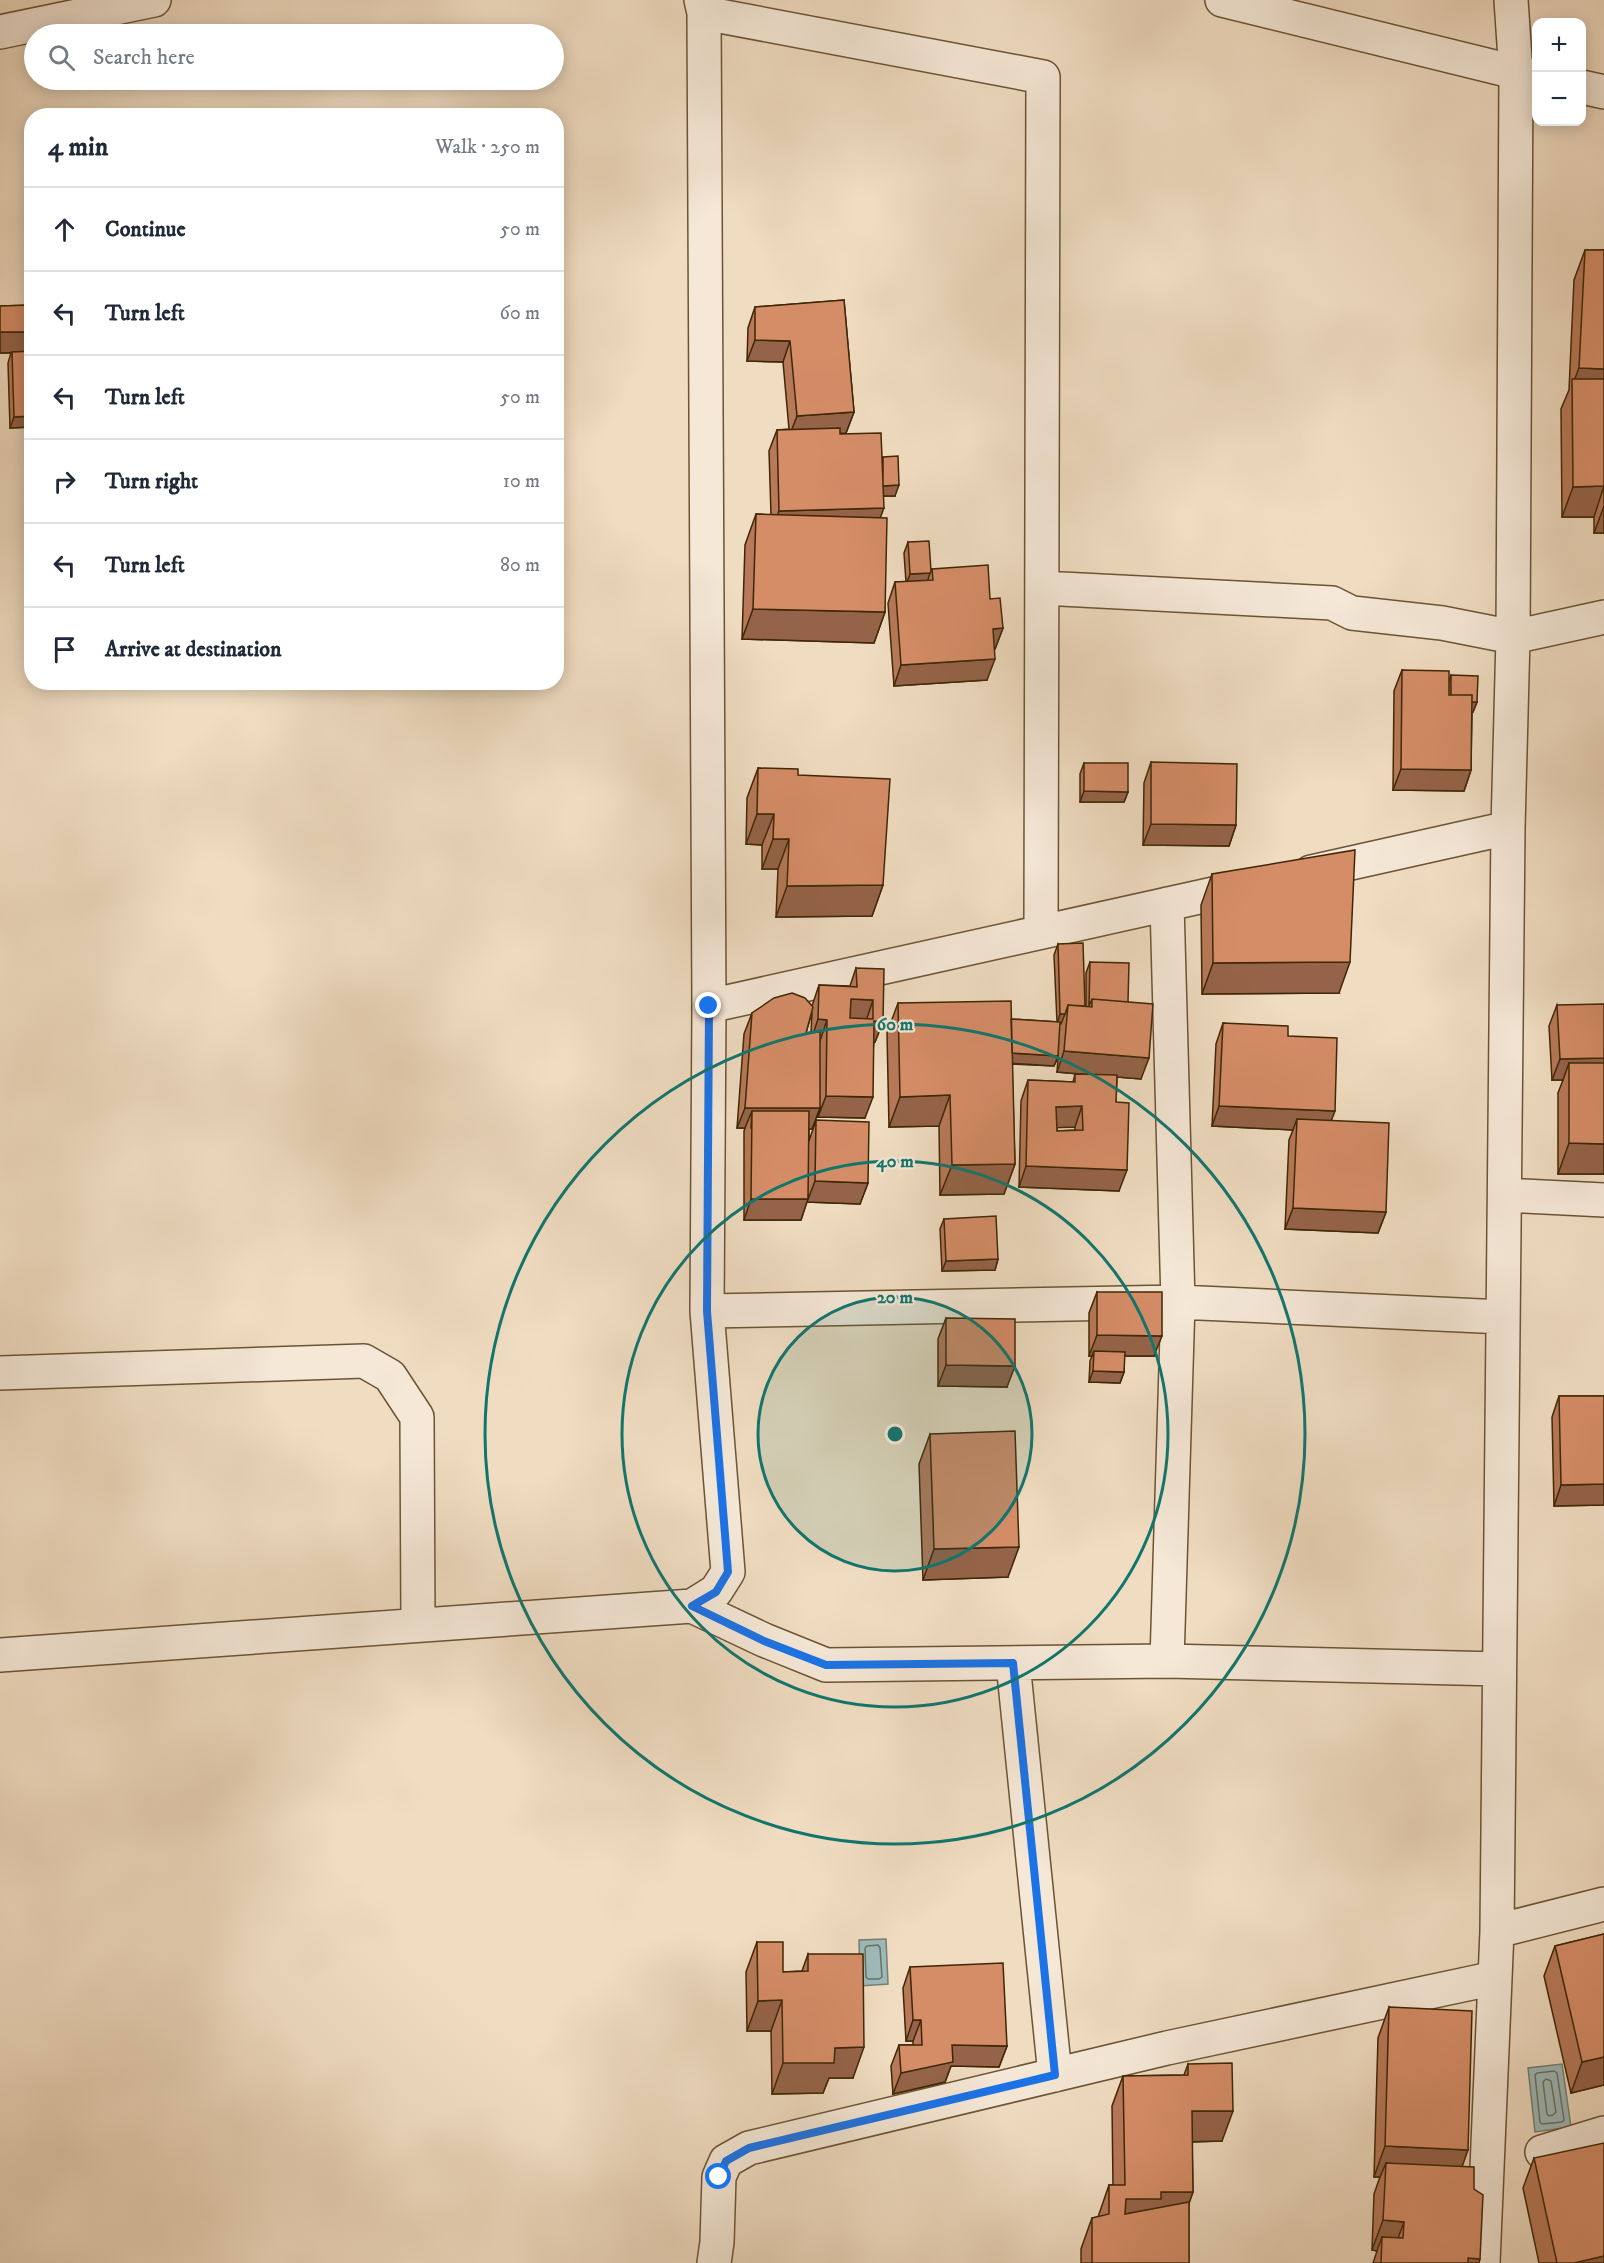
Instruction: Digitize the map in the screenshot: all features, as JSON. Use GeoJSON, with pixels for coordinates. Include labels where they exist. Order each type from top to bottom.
{"type":"FeatureCollection","features":[{"type":"Feature","properties":{"kind":"street"},"geometry":{"type":"LineString","coordinates":[[38,24],[154,0]]}},
{"type":"Feature","properties":{"kind":"street"},"geometry":{"type":"LineString","coordinates":[[1222,0],[1526,75]]}},
{"type":"Feature","properties":{"kind":"street"},"geometry":{"type":"LineString","coordinates":[[1483,2263],[1497,1931],[1508,828],[1526,75],[1511,0]]}},
{"type":"Feature","properties":{"kind":"street"},"geometry":{"type":"LineString","coordinates":[[0,1655],[692,1606],[716,1592],[728,1572],[707,1311],[709,1006],[703,6],[1043,77],[1041,932]]}},
{"type":"Feature","properties":{"kind":"street"},"geometry":{"type":"LineString","coordinates":[[0,32],[24,27]]}},
{"type":"Feature","properties":{"kind":"street"},"geometry":{"type":"LineString","coordinates":[[1586,88],[1604,92]]}},
{"type":"Feature","properties":{"kind":"street"},"geometry":{"type":"LineString","coordinates":[[1042,588],[1332,603],[1352,613],[1442,623],[1513,637],[1604,617]]}},
{"type":"Feature","properties":{"kind":"street"},"geometry":{"type":"LineString","coordinates":[[709,1006],[1508,828]]}},
{"type":"Feature","properties":{"kind":"street"},"geometry":{"type":"LineString","coordinates":[[1167,904],[1178,1302],[1167,1662]]}},
{"type":"Feature","properties":{"kind":"street"},"geometry":{"type":"LineString","coordinates":[[1505,1195],[1604,1200]]}},
{"type":"Feature","properties":{"kind":"street"},"geometry":{"type":"LineString","coordinates":[[707,1311],[1178,1302],[1503,1317]]}},
{"type":"Feature","properties":{"kind":"street"},"geometry":{"type":"LineString","coordinates":[[0,1373],[364,1361],[390,1376],[417,1417],[418,1625]]}},
{"type":"Feature","properties":{"kind":"street"},"geometry":{"type":"LineString","coordinates":[[692,1606],[764,1641],[826,1665],[1167,1662],[1500,1669]]}},
{"type":"Feature","properties":{"kind":"street"},"geometry":{"type":"LineString","coordinates":[[1013,1663],[1055,2075]]}},
{"type":"Feature","properties":{"kind":"street"},"geometry":{"type":"LineString","coordinates":[[1497,1931],[1604,1905]]}},
{"type":"Feature","properties":{"kind":"street"},"geometry":{"type":"LineString","coordinates":[[714,2263],[719,2177],[726,2161],[749,2148],[1167,2048],[1495,1978]]}},
{"type":"Feature","properties":{"kind":"street"},"geometry":{"type":"LineString","coordinates":[[1542,2152],[1604,2133]]}},
{"type":"Feature","properties":{"kind":"water"},"geometry":{"type":"Polygon","coordinates":[[[886,1939],[888,1984],[860,1986],[859,1940],[886,1939]]]}},
{"type":"Feature","properties":{"kind":"water"},"geometry":{"type":"Polygon","coordinates":[[[1562,2064],[1571,2127],[1535,2132],[1528,2068],[1562,2064]]]}},
{"type":"Feature","properties":{"kind":"building"},"geometry":{"type":"Polygon","coordinates":[[[1585,250],[1604,250],[1604,369],[1579,368],[1585,250]]]}},
{"type":"Feature","properties":{"kind":"building"},"geometry":{"type":"Polygon","coordinates":[[[844,300],[854,412],[797,416],[790,341],[755,340],[755,307],[844,300]]]}},
{"type":"Feature","properties":{"kind":"building"},"geometry":{"type":"Polygon","coordinates":[[[24,305],[24,332],[0,332],[0,306],[24,305]]]}},
{"type":"Feature","properties":{"kind":"building"},"geometry":{"type":"Polygon","coordinates":[[[24,351],[24,416],[14,417],[12,352],[24,351]]]}},
{"type":"Feature","properties":{"kind":"building"},"geometry":{"type":"Polygon","coordinates":[[[1572,379],[1604,379],[1604,486],[1573,487],[1572,379]]]}},
{"type":"Feature","properties":{"kind":"building"},"geometry":{"type":"Polygon","coordinates":[[[840,428],[840,434],[881,433],[884,508],[779,511],[777,430],[840,428]]]}},
{"type":"Feature","properties":{"kind":"building"},"geometry":{"type":"Polygon","coordinates":[[[898,456],[899,485],[883,486],[883,457],[898,456]]]}},
{"type":"Feature","properties":{"kind":"building"},"geometry":{"type":"Polygon","coordinates":[[[756,514],[887,518],[885,612],[753,609],[756,514]]]}},
{"type":"Feature","properties":{"kind":"building"},"geometry":{"type":"Polygon","coordinates":[[[929,541],[930,573],[910,574],[908,542],[929,541]]]}},
{"type":"Feature","properties":{"kind":"building"},"geometry":{"type":"Polygon","coordinates":[[[988,565],[990,599],[1000,598],[1003,628],[993,629],[995,659],[901,665],[895,582],[933,580],[932,569],[988,565]]]}},
{"type":"Feature","properties":{"kind":"building"},"geometry":{"type":"Polygon","coordinates":[[[1402,670],[1449,671],[1449,695],[1472,695],[1471,770],[1401,769],[1402,670]]]}},
{"type":"Feature","properties":{"kind":"building"},"geometry":{"type":"Polygon","coordinates":[[[1451,675],[1478,676],[1477,702],[1472,702],[1472,695],[1451,695],[1451,675]]]}},
{"type":"Feature","properties":{"kind":"building"},"geometry":{"type":"Polygon","coordinates":[[[1151,762],[1237,764],[1236,825],[1151,824],[1151,762]]]}},
{"type":"Feature","properties":{"kind":"building"},"geometry":{"type":"Polygon","coordinates":[[[1084,763],[1128,763],[1128,792],[1084,791],[1084,763]]]}},
{"type":"Feature","properties":{"kind":"building"},"geometry":{"type":"Polygon","coordinates":[[[758,768],[798,769],[798,775],[890,779],[883,885],[787,886],[789,839],[773,839],[774,814],[757,814],[758,768]]]}},
{"type":"Feature","properties":{"kind":"building"},"geometry":{"type":"Polygon","coordinates":[[[1355,850],[1350,962],[1213,963],[1212,874],[1355,850]]]}},
{"type":"Feature","properties":{"kind":"building"},"geometry":{"type":"Polygon","coordinates":[[[1083,943],[1085,1006],[1068,1005],[1065,1014],[1060,1014],[1058,944],[1083,943]]]}},
{"type":"Feature","properties":{"kind":"building"},"geometry":{"type":"Polygon","coordinates":[[[1090,962],[1129,963],[1128,1002],[1092,999],[1089,1006],[1090,962]]]}},
{"type":"Feature","properties":{"kind":"building"},"geometry":{"type":"Polygon","coordinates":[[[856,968],[884,969],[883,1022],[874,1021],[873,1097],[826,1096],[827,1020],[818,1019],[819,985],[857,987],[856,968]],[[851,999],[850,1018],[873,1019],[873,1000],[851,999]]]}},
{"type":"Feature","properties":{"kind":"building"},"geometry":{"type":"Polygon","coordinates":[[[792,993],[805,998],[813,1007],[806,1033],[820,1032],[820,1108],[745,1108],[752,1013],[774,998],[792,993]]]}},
{"type":"Feature","properties":{"kind":"building"},"geometry":{"type":"Polygon","coordinates":[[[1092,999],[1153,1004],[1149,1058],[1064,1051],[1068,1005],[1092,1007],[1092,999]]]}},
{"type":"Feature","properties":{"kind":"building"},"geometry":{"type":"Polygon","coordinates":[[[1011,1001],[1015,1164],[952,1165],[950,1095],[900,1097],[898,1003],[1011,1001]]]}},
{"type":"Feature","properties":{"kind":"building"},"geometry":{"type":"Polygon","coordinates":[[[1604,1004],[1604,1058],[1560,1059],[1557,1005],[1604,1004]]]}},
{"type":"Feature","properties":{"kind":"building"},"geometry":{"type":"Polygon","coordinates":[[[1011,1019],[1060,1022],[1058,1056],[1012,1053],[1011,1019]]]}},
{"type":"Feature","properties":{"kind":"building"},"geometry":{"type":"Polygon","coordinates":[[[1223,1023],[1288,1026],[1288,1036],[1337,1038],[1335,1111],[1219,1106],[1223,1023]]]}},
{"type":"Feature","properties":{"kind":"building"},"geometry":{"type":"Polygon","coordinates":[[[1569,1063],[1604,1063],[1604,1144],[1569,1143],[1569,1063]]]}},
{"type":"Feature","properties":{"kind":"building"},"geometry":{"type":"Polygon","coordinates":[[[1075,1074],[1117,1075],[1116,1102],[1129,1103],[1127,1170],[1026,1166],[1028,1080],[1075,1082],[1075,1074]],[[1082,1106],[1056,1107],[1057,1131],[1083,1130],[1082,1106]]]}},
{"type":"Feature","properties":{"kind":"building"},"geometry":{"type":"Polygon","coordinates":[[[752,1111],[809,1111],[808,1199],[751,1199],[752,1111]]]}},
{"type":"Feature","properties":{"kind":"building"},"geometry":{"type":"Polygon","coordinates":[[[1297,1119],[1389,1123],[1386,1212],[1293,1208],[1297,1119]]]}},
{"type":"Feature","properties":{"kind":"building"},"geometry":{"type":"Polygon","coordinates":[[[816,1120],[869,1122],[868,1183],[815,1181],[816,1120]]]}},
{"type":"Feature","properties":{"kind":"building"},"geometry":{"type":"Polygon","coordinates":[[[996,1216],[998,1259],[946,1261],[944,1219],[996,1216]]]}},
{"type":"Feature","properties":{"kind":"building"},"geometry":{"type":"Polygon","coordinates":[[[1097,1292],[1162,1292],[1162,1336],[1097,1335],[1097,1292]]]}},
{"type":"Feature","properties":{"kind":"building"},"geometry":{"type":"Polygon","coordinates":[[[946,1318],[1015,1319],[1015,1366],[946,1365],[946,1318]]]}},
{"type":"Feature","properties":{"kind":"building"},"geometry":{"type":"Polygon","coordinates":[[[1094,1351],[1125,1352],[1124,1372],[1093,1371],[1094,1351]]]}},
{"type":"Feature","properties":{"kind":"building"},"geometry":{"type":"Polygon","coordinates":[[[1559,1396],[1604,1396],[1604,1484],[1561,1485],[1559,1396]]]}},
{"type":"Feature","properties":{"kind":"building"},"geometry":{"type":"Polygon","coordinates":[[[1015,1431],[1019,1547],[934,1549],[930,1434],[1015,1431]]]}},
{"type":"Feature","properties":{"kind":"building"},"geometry":{"type":"Polygon","coordinates":[[[1604,1934],[1604,2057],[1582,2062],[1555,1946],[1604,1934]]]}},
{"type":"Feature","properties":{"kind":"building"},"geometry":{"type":"Polygon","coordinates":[[[757,1942],[783,1942],[783,1972],[808,1971],[808,1954],[863,1954],[864,2047],[835,2048],[834,2063],[783,2063],[782,2000],[758,2001],[757,1942]]]}},
{"type":"Feature","properties":{"kind":"building"},"geometry":{"type":"Polygon","coordinates":[[[1003,1963],[1007,2046],[952,2045],[953,2062],[901,2073],[899,2045],[922,2045],[921,2020],[913,2020],[910,1967],[1003,1963]]]}},
{"type":"Feature","properties":{"kind":"building"},"geometry":{"type":"Polygon","coordinates":[[[1389,2007],[1472,2011],[1468,2150],[1385,2146],[1389,2007]]]}},
{"type":"Feature","properties":{"kind":"building"},"geometry":{"type":"Polygon","coordinates":[[[1232,2063],[1233,2111],[1192,2111],[1193,2192],[1161,2192],[1161,2199],[1126,2199],[1125,2214],[1189,2202],[1189,2263],[1092,2263],[1092,2218],[1109,2214],[1109,2185],[1125,2185],[1123,2076],[1188,2075],[1188,2064],[1232,2063]]]}},
{"type":"Feature","properties":{"kind":"building"},"geometry":{"type":"Polygon","coordinates":[[[1604,2143],[1604,2256],[1574,2263],[1557,2263],[1534,2158],[1604,2143]]]}},
{"type":"Feature","properties":{"kind":"building"},"geometry":{"type":"Polygon","coordinates":[[[1386,2163],[1474,2167],[1474,2189],[1483,2195],[1480,2259],[1468,2258],[1468,2263],[1381,2263],[1382,2237],[1403,2238],[1404,2222],[1383,2220],[1386,2163]]]}},
{"type":"Feature","properties":{"kind":"route"},"geometry":{"type":"LineString","coordinates":[[709,1006],[707,1311],[728,1572],[716,1592],[692,1606],[764,1641],[826,1665],[1013,1663],[1055,2075],[749,2148],[726,2161],[719,2177]]}}]}
